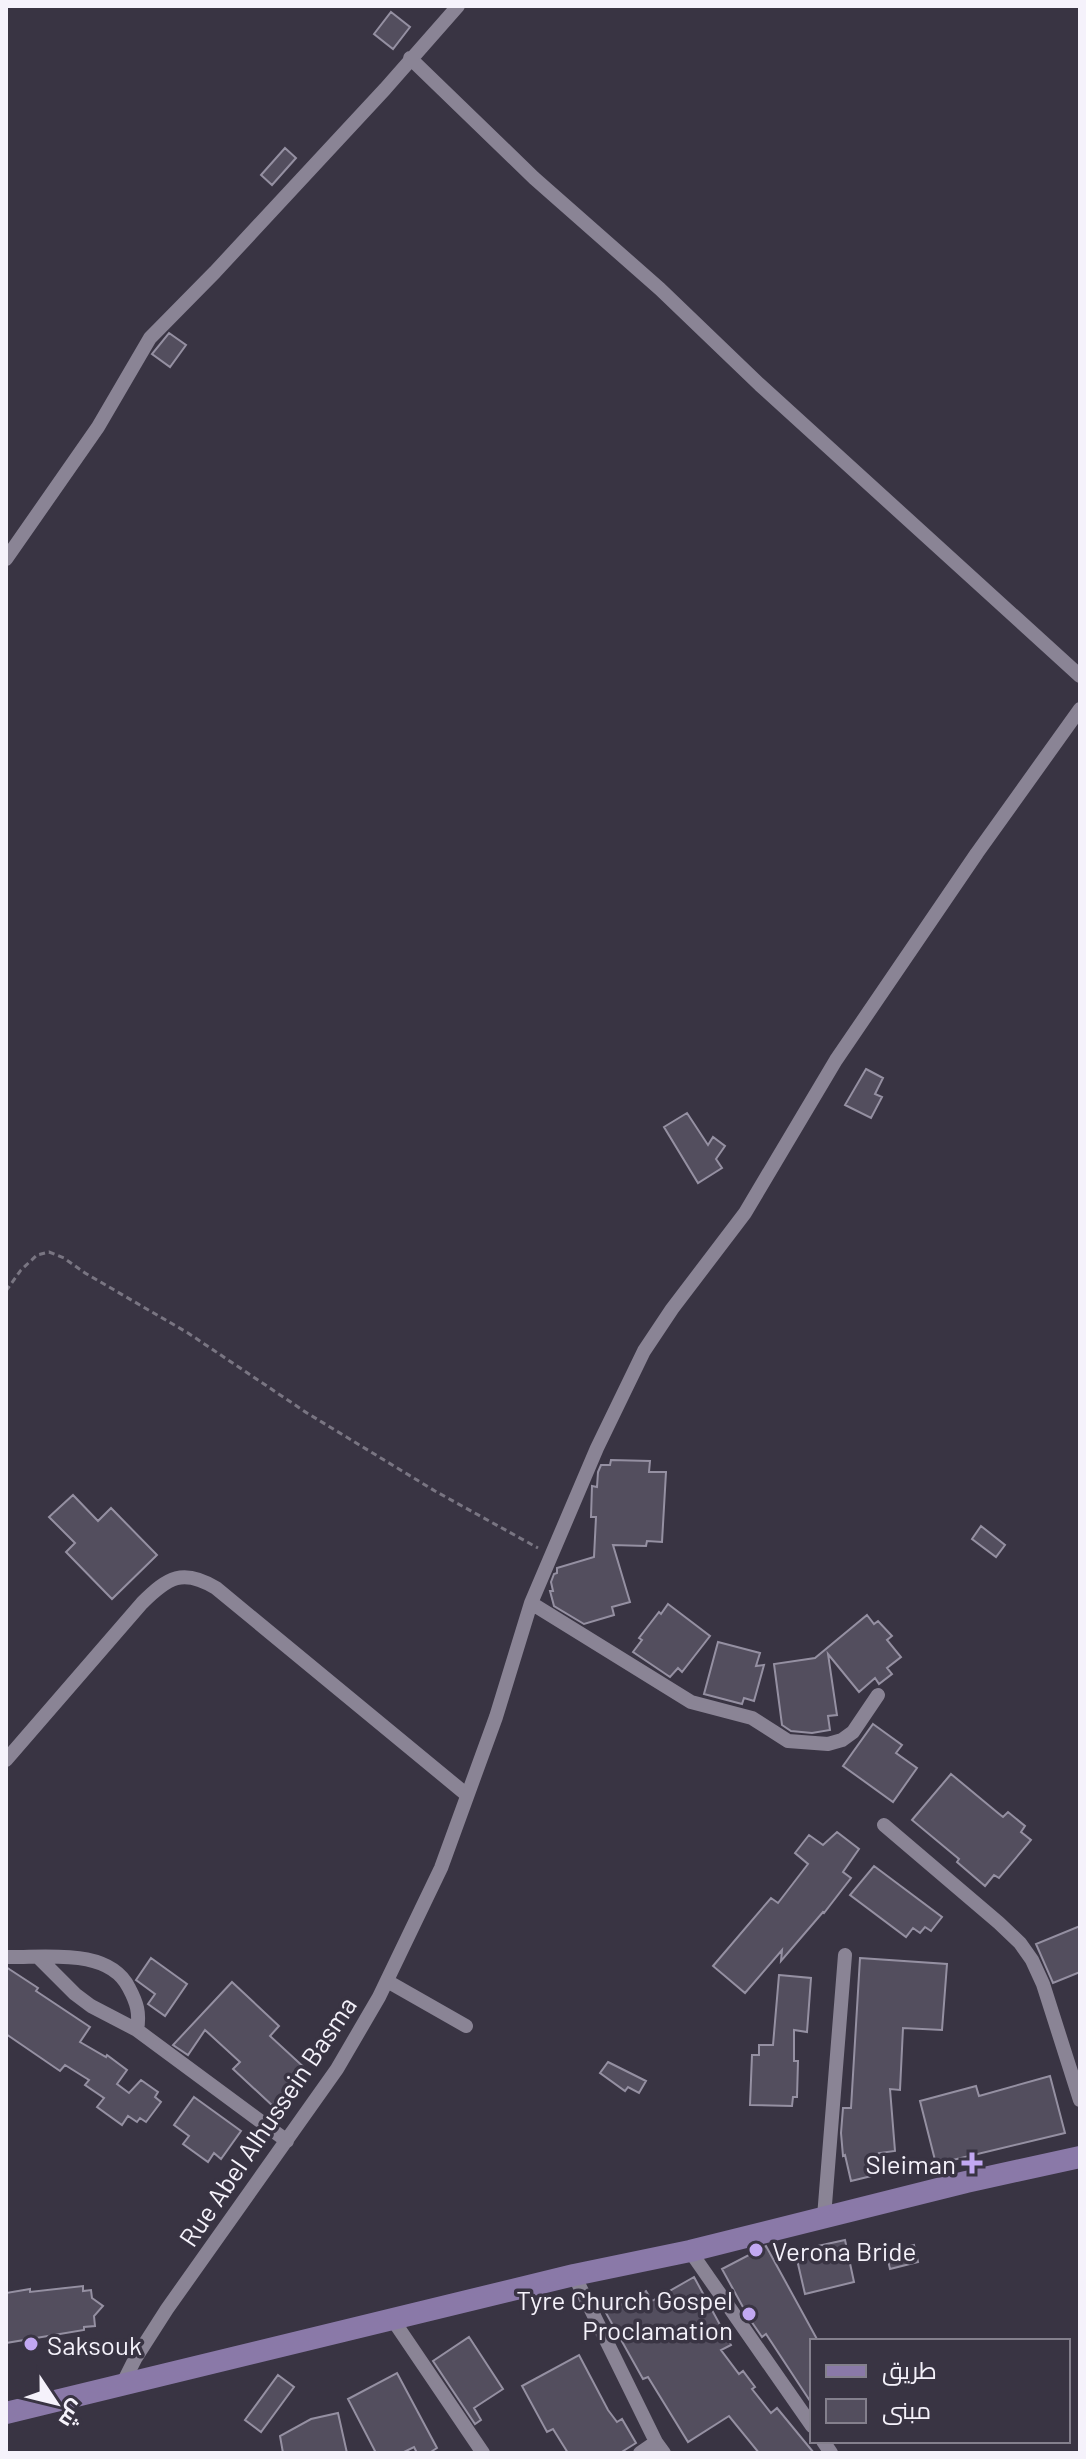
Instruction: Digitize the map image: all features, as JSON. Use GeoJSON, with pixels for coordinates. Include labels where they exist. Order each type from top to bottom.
{"type":"FeatureCollection","features":[{"type":"Feature","properties":{"kind":"main road"},"geometry":{"type":"LineString","coordinates":[[6,2413],[574,2275],[690,2251],[1080,2157]]}},
{"type":"Feature","properties":{"kind":"street"},"geometry":{"type":"LineString","coordinates":[[6,559],[98,427],[150,338],[385,89],[458,6]]}},
{"type":"Feature","properties":{"kind":"street"},"geometry":{"type":"LineString","coordinates":[[410,58],[534,178],[660,289],[760,385],[1080,676]]}},
{"type":"Feature","properties":{"kind":"street","name":"Rue Abel Alhussein Basma"},"geometry":{"type":"LineString","coordinates":[[122,2385],[167,2309],[337,2069],[387,1981],[441,1868],[496,1717],[531,1603],[614,1412],[644,1351],[745,1213],[836,1060],[1080,709]]}},
{"type":"Feature","properties":{"kind":"street"},"geometry":{"type":"LineString","coordinates":[[6,1760],[142,1603],[172,1578],[186,1576],[201,1578],[216,1588],[467,1795]]}},
{"type":"Feature","properties":{"kind":"street"},"geometry":{"type":"LineString","coordinates":[[531,1603],[691,1702],[752,1718],[788,1741],[828,1744],[842,1740],[853,1732],[878,1695]]}},
{"type":"Feature","properties":{"kind":"street"},"geometry":{"type":"LineString","coordinates":[[884,1825],[1020,1943],[1043,1984],[1080,2100]]}},
{"type":"Feature","properties":{"kind":"street"},"geometry":{"type":"LineString","coordinates":[[824,2217],[845,1955]]}},
{"type":"Feature","properties":{"kind":"street"},"geometry":{"type":"LineString","coordinates":[[6,1957],[86,1958],[116,1970],[127,1982],[140,2012],[137,2030]]}},
{"type":"Feature","properties":{"kind":"street"},"geometry":{"type":"LineString","coordinates":[[39,1958],[91,2006],[137,2030],[287,2141]]}},
{"type":"Feature","properties":{"kind":"street"},"geometry":{"type":"LineString","coordinates":[[387,1981],[466,2026]]}},
{"type":"Feature","properties":{"kind":"street"},"geometry":{"type":"LineString","coordinates":[[690,2251],[810,2423]]}},
{"type":"Feature","properties":{"kind":"street"},"geometry":{"type":"LineString","coordinates":[[574,2275],[660,2447],[640,2453]]}},
{"type":"Feature","properties":{"kind":"street"},"geometry":{"type":"LineString","coordinates":[[393,2320],[483,2453]]}},
{"type":"Feature","properties":{"kind":"path"},"geometry":{"type":"LineString","coordinates":[[6,1291],[37,1255],[49,1252],[64,1258],[188,1333],[307,1413],[551,1555]]}},
{"type":"Feature","properties":{"kind":"building"},"geometry":{"type":"Polygon","coordinates":[[[391,12],[410,27],[393,49],[374,34],[391,12]]]}},
{"type":"Feature","properties":{"kind":"building"},"geometry":{"type":"Polygon","coordinates":[[[285,148],[296,158],[272,185],[261,175],[285,148]]]}},
{"type":"Feature","properties":{"kind":"building"},"geometry":{"type":"Polygon","coordinates":[[[169,333],[186,345],[170,367],[152,354],[169,333]]]}},
{"type":"Feature","properties":{"kind":"building"},"geometry":{"type":"Polygon","coordinates":[[[866,1069],[883,1078],[875,1094],[882,1097],[871,1118],[845,1105],[866,1069]]]}},
{"type":"Feature","properties":{"kind":"building"},"geometry":{"type":"Polygon","coordinates":[[[687,1113],[708,1145],[713,1137],[725,1146],[716,1159],[722,1168],[698,1183],[664,1127],[687,1113]]]}},
{"type":"Feature","properties":{"kind":"building"},"geometry":{"type":"Polygon","coordinates":[[[611,1460],[650,1461],[649,1472],[666,1472],[662,1542],[647,1541],[646,1546],[613,1545],[630,1602],[612,1607],[614,1615],[584,1624],[554,1606],[551,1582],[557,1568],[594,1557],[596,1517],[591,1517],[592,1486],[597,1487],[601,1465],[610,1465],[611,1460]]]}},
{"type":"Feature","properties":{"kind":"building"},"geometry":{"type":"Polygon","coordinates":[[[73,1495],[98,1521],[111,1508],[157,1555],[112,1599],[66,1552],[75,1543],[49,1517],[73,1495]]]}},
{"type":"Feature","properties":{"kind":"building"},"geometry":{"type":"Polygon","coordinates":[[[981,1526],[1005,1545],[996,1557],[972,1539],[981,1526]]]}},
{"type":"Feature","properties":{"kind":"building"},"geometry":{"type":"Polygon","coordinates":[[[668,1604],[710,1636],[682,1672],[678,1668],[670,1677],[633,1652],[642,1640],[639,1638],[668,1604]]]}},
{"type":"Feature","properties":{"kind":"building"},"geometry":{"type":"Polygon","coordinates":[[[867,1615],[874,1624],[878,1621],[892,1636],[887,1640],[901,1657],[887,1668],[892,1674],[879,1684],[875,1678],[859,1692],[828,1654],[837,1715],[828,1716],[830,1730],[812,1733],[791,1731],[782,1725],[774,1664],[815,1658],[867,1615]]]}},
{"type":"Feature","properties":{"kind":"building"},"geometry":{"type":"Polygon","coordinates":[[[718,1642],[760,1653],[756,1666],[764,1665],[754,1701],[744,1698],[742,1704],[704,1694],[718,1642]]]}},
{"type":"Feature","properties":{"kind":"building"},"geometry":{"type":"Polygon","coordinates":[[[873,1724],[902,1745],[896,1753],[917,1768],[893,1802],[843,1766],[873,1724]]]}},
{"type":"Feature","properties":{"kind":"building"},"geometry":{"type":"Polygon","coordinates":[[[951,1774],[1003,1817],[1008,1812],[1025,1826],[1021,1832],[1031,1840],[999,1878],[994,1875],[985,1886],[957,1862],[959,1859],[912,1820],[951,1774]]]}},
{"type":"Feature","properties":{"kind":"building"},"geometry":{"type":"Polygon","coordinates":[[[837,1832],[859,1849],[843,1872],[851,1878],[781,1961],[782,1950],[745,1993],[713,1966],[771,1898],[778,1903],[808,1864],[795,1853],[809,1835],[823,1845],[837,1832]]]}},
{"type":"Feature","properties":{"kind":"building"},"geometry":{"type":"Polygon","coordinates":[[[874,1866],[942,1917],[931,1931],[925,1927],[920,1933],[913,1928],[906,1937],[850,1895],[874,1866]]]}},
{"type":"Feature","properties":{"kind":"building"},"geometry":{"type":"Polygon","coordinates":[[[1080,1926],[1080,1972],[1053,1983],[1036,1944],[1080,1926]]]}},
{"type":"Feature","properties":{"kind":"building"},"geometry":{"type":"Polygon","coordinates":[[[151,1958],[187,1984],[165,2016],[148,2004],[155,1994],[136,1980],[151,1958]]]}},
{"type":"Feature","properties":{"kind":"building"},"geometry":{"type":"Polygon","coordinates":[[[860,1958],[947,1964],[942,2030],[903,2028],[900,2090],[890,2089],[895,2151],[879,2153],[884,2173],[851,2181],[843,2156],[841,2133],[843,2108],[851,2108],[860,1958]]]}},
{"type":"Feature","properties":{"kind":"building"},"geometry":{"type":"Polygon","coordinates":[[[6,1967],[90,2027],[80,2042],[107,2055],[127,2070],[117,2084],[129,2093],[141,2080],[158,2092],[155,2097],[161,2102],[146,2122],[140,2118],[137,2122],[128,2116],[122,2125],[97,2107],[104,2098],[85,2085],[89,2080],[65,2065],[60,2071],[6,2034],[6,1967]]]}},
{"type":"Feature","properties":{"kind":"building"},"geometry":{"type":"Polygon","coordinates":[[[779,1975],[811,1978],[807,2032],[794,2030],[794,2061],[798,2061],[797,2097],[793,2097],[792,2106],[750,2105],[752,2055],[759,2055],[759,2045],[773,2045],[779,1975]]]}},
{"type":"Feature","properties":{"kind":"building"},"geometry":{"type":"Polygon","coordinates":[[[232,1982],[279,2026],[270,2036],[308,2071],[274,2107],[233,2069],[240,2062],[205,2030],[188,2055],[173,2045],[232,1982]]]}},
{"type":"Feature","properties":{"kind":"building"},"geometry":{"type":"Polygon","coordinates":[[[608,2062],[646,2081],[639,2093],[628,2087],[625,2091],[600,2073],[608,2062]]]}},
{"type":"Feature","properties":{"kind":"building"},"geometry":{"type":"Polygon","coordinates":[[[1050,2076],[1065,2133],[936,2164],[920,2101],[976,2086],[979,2096],[1050,2076]]]}},
{"type":"Feature","properties":{"kind":"building"},"geometry":{"type":"Polygon","coordinates":[[[194,2097],[241,2131],[221,2159],[214,2153],[208,2162],[183,2144],[189,2136],[174,2125],[194,2097]]]}},
{"type":"Feature","properties":{"kind":"building"},"geometry":{"type":"Polygon","coordinates":[[[845,2240],[854,2282],[805,2294],[795,2251],[845,2240]]]}},
{"type":"Feature","properties":{"kind":"building"},"geometry":{"type":"Polygon","coordinates":[[[914,2245],[918,2262],[890,2269],[886,2252],[914,2245]]]}},
{"type":"Feature","properties":{"kind":"building"},"geometry":{"type":"Polygon","coordinates":[[[766,2246],[817,2339],[810,2339],[810,2401],[766,2334],[762,2337],[749,2318],[722,2269],[766,2246]]]}},
{"type":"Feature","properties":{"kind":"building"},"geometry":{"type":"Polygon","coordinates":[[[694,2277],[731,2345],[721,2350],[739,2374],[743,2371],[755,2387],[752,2389],[771,2413],[777,2408],[814,2453],[759,2453],[729,2416],[688,2442],[648,2377],[643,2379],[606,2313],[646,2291],[652,2301],[694,2277]]]}},
{"type":"Feature","properties":{"kind":"building"},"geometry":{"type":"Polygon","coordinates":[[[83,2286],[83,2291],[91,2290],[92,2298],[103,2306],[94,2316],[95,2326],[6,2343],[6,2293],[83,2286]]]}},
{"type":"Feature","properties":{"kind":"building"},"geometry":{"type":"Polygon","coordinates":[[[469,2337],[503,2389],[474,2408],[481,2420],[475,2424],[433,2361],[469,2337]]]}},
{"type":"Feature","properties":{"kind":"building"},"geometry":{"type":"Polygon","coordinates":[[[579,2355],[608,2410],[617,2422],[622,2419],[636,2443],[620,2453],[568,2453],[553,2429],[547,2432],[522,2386],[579,2355]]]}},
{"type":"Feature","properties":{"kind":"building"},"geometry":{"type":"Polygon","coordinates":[[[397,2373],[437,2448],[429,2453],[417,2453],[414,2447],[402,2453],[376,2453],[348,2399],[397,2373]]]}},
{"type":"Feature","properties":{"kind":"building"},"geometry":{"type":"Polygon","coordinates":[[[278,2375],[294,2387],[261,2432],[245,2420],[278,2375]]]}},
{"type":"Feature","properties":{"kind":"building"},"geometry":{"type":"Polygon","coordinates":[[[338,2413],[347,2453],[283,2453],[280,2436],[311,2419],[338,2413]]]}},
{"type":"Feature","properties":{"kind":"place","name":"Sleiman"},"geometry":{"type":"Point","coordinates":[972,2163]}},
{"type":"Feature","properties":{"kind":"place","name":"Verona Bride"},"geometry":{"type":"Point","coordinates":[756,2250]}},
{"type":"Feature","properties":{"kind":"place","name":"Tyre Church Gospel Proclamation"},"geometry":{"type":"Point","coordinates":[749,2314]}},
{"type":"Feature","properties":{"kind":"place","name":"Saksouk"},"geometry":{"type":"Point","coordinates":[31,2344]}}]}
